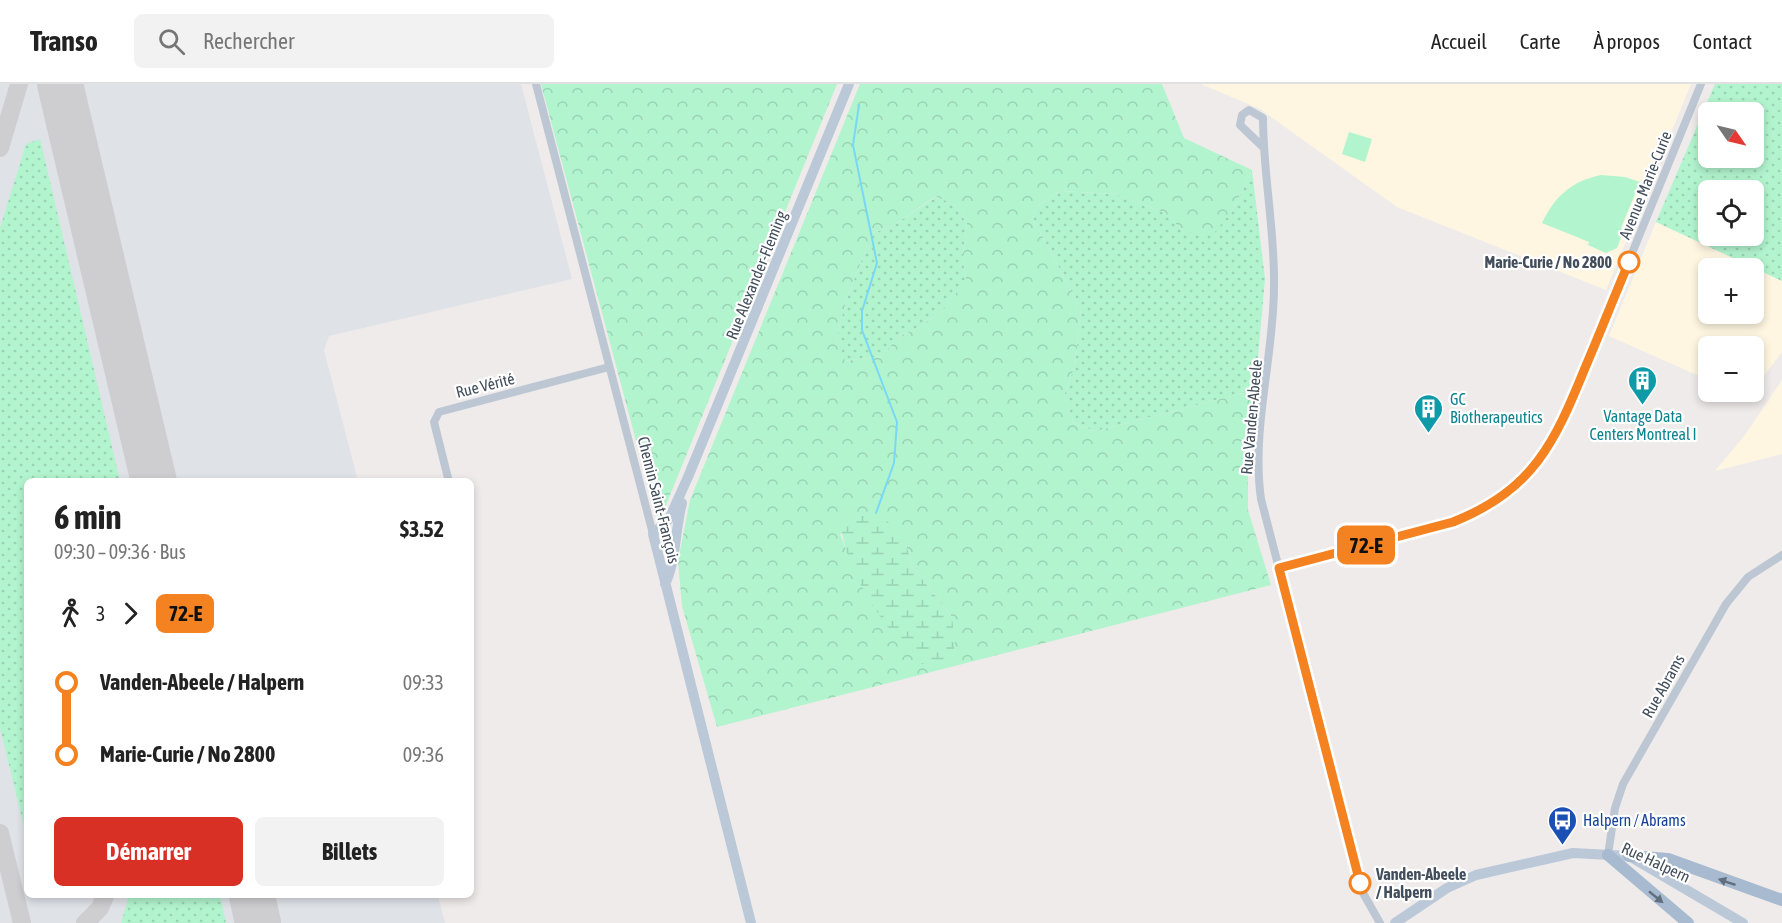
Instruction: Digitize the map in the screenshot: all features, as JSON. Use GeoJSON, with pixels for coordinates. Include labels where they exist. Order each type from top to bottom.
{"type":"FeatureCollection","features":[{"type":"Feature","properties":{"kind":"main road"},"geometry":{"type":"LineString","coordinates":[[1608,855],[1688,923]]}},
{"type":"Feature","properties":{"kind":"main road"},"geometry":{"type":"LineString","coordinates":[[1629,856],[1668,859],[1782,900]]}},
{"type":"Feature","properties":{"kind":"street","name":"Chemin Saint-François"},"geometry":{"type":"LineString","coordinates":[[536,84],[751,923]]}},
{"type":"Feature","properties":{"kind":"street","name":"Rue Alexander-Fleming"},"geometry":{"type":"LineString","coordinates":[[653,534],[669,519],[688,477],[849,84]]}},
{"type":"Feature","properties":{"kind":"street","name":"Avenue Marie-Curie"},"geometry":{"type":"LineString","coordinates":[[1279,568],[1453,522],[1480,511],[1521,482],[1540,460],[1564,420],[1701,84]]}},
{"type":"Feature","properties":{"kind":"street","name":"Rue Vanden-Abeele"},"geometry":{"type":"LineString","coordinates":[[1263,147],[1240,125],[1245,112],[1257,112],[1263,118],[1263,147],[1274,284],[1272,340],[1258,471],[1261,499],[1363,893],[1380,923]]}},
{"type":"Feature","properties":{"kind":"street","name":"Rue Vérité"},"geometry":{"type":"LineString","coordinates":[[448,478],[434,422],[439,412],[609,367]]}},
{"type":"Feature","properties":{"kind":"street","name":"Rue Alexander-Fleming"},"geometry":{"type":"LineString","coordinates":[[665,584],[671,572],[674,536],[688,477]]}},
{"type":"Feature","properties":{"kind":"street","name":"Rue Abrams"},"geometry":{"type":"LineString","coordinates":[[1608,855],[1615,806],[1623,784],[1718,615],[1748,577],[1782,555]]}},
{"type":"Feature","properties":{"kind":"street","name":"Rue Halpern"},"geometry":{"type":"LineString","coordinates":[[1395,923],[1447,888],[1476,875],[1563,854],[1629,856],[1743,923]]}},
{"type":"Feature","properties":{"kind":"street","name":"Rue Halpern"},"geometry":{"type":"LineString","coordinates":[[1608,855],[1692,895]]}},
{"type":"Feature","properties":{"kind":"shaded area"},"geometry":{"type":"Polygon","coordinates":[[[0,84],[521,84],[572,279],[329,336],[324,350],[357,478],[24,478],[24,898],[439,898],[445,923],[0,923],[0,84]]]}},
{"type":"Feature","properties":{"kind":"shaded area"},"geometry":{"type":"Polygon","coordinates":[[[1201,84],[1691,84],[1606,290],[1397,207],[1260,109],[1201,84]]]}},
{"type":"Feature","properties":{"kind":"shaded area"},"geometry":{"type":"Polygon","coordinates":[[[1656,222],[1698,242],[1698,246],[1707,246],[1733,258],[1698,258],[1698,324],[1764,324],[1764,273],[1782,281],[1782,352],[1764,376],[1764,336],[1698,336],[1698,376],[1609,336],[1656,222]]]}},
{"type":"Feature","properties":{"kind":"shaded area"},"geometry":{"type":"Polygon","coordinates":[[[1782,380],[1782,454],[1715,471],[1745,435],[1782,380]]]}},
{"type":"Feature","properties":{"kind":"green space"},"geometry":{"type":"Polygon","coordinates":[[[541,84],[837,84],[664,510],[665,519],[658,518],[655,512],[541,84]]]}},
{"type":"Feature","properties":{"kind":"green space"},"geometry":{"type":"Polygon","coordinates":[[[860,84],[1162,84],[1184,138],[1252,170],[1232,211],[1214,233],[1185,232],[1163,212],[1115,194],[1060,191],[1037,206],[1033,219],[1081,309],[1075,365],[1064,396],[1074,424],[1096,431],[1255,390],[1248,467],[1248,510],[1271,585],[717,727],[682,606],[678,561],[690,500],[860,84]],[[936,196],[891,227],[872,233],[847,298],[837,335],[845,361],[882,356],[899,336],[913,331],[943,311],[966,279],[963,255],[967,223],[954,205],[936,196]],[[840,534],[856,574],[877,609],[952,617],[912,566],[906,544],[840,534]]]}},
{"type":"Feature","properties":{"kind":"green space"},"geometry":{"type":"Polygon","coordinates":[[[1715,84],[1782,84],[1782,281],[1764,273],[1764,258],[1733,258],[1707,246],[1764,246],[1764,180],[1698,180],[1698,242],[1656,222],[1698,124],[1698,168],[1764,168],[1764,102],[1707,102],[1715,84]]]}},
{"type":"Feature","properties":{"kind":"green space"},"geometry":{"type":"Polygon","coordinates":[[[1349,132],[1372,139],[1365,162],[1342,154],[1349,132]]]}},
{"type":"Feature","properties":{"kind":"green space"},"geometry":{"type":"Polygon","coordinates":[[[40,139],[119,478],[24,478],[24,827],[0,728],[0,228],[26,144],[40,139]]]}},
{"type":"Feature","properties":{"kind":"green space"},"geometry":{"type":"Polygon","coordinates":[[[1252,170],[1265,279],[1255,390],[1096,431],[1074,424],[1064,396],[1075,365],[1081,309],[1033,219],[1037,206],[1060,191],[1115,194],[1163,212],[1185,232],[1232,211],[1252,170]]]}},
{"type":"Feature","properties":{"kind":"green space"},"geometry":{"type":"Polygon","coordinates":[[[1601,175],[1625,177],[1640,182],[1621,228],[1624,230],[1617,248],[1606,253],[1588,245],[1589,242],[1542,223],[1553,205],[1566,191],[1581,181],[1601,175]]]}},
{"type":"Feature","properties":{"kind":"green space"},"geometry":{"type":"Polygon","coordinates":[[[937,196],[954,205],[967,223],[963,255],[966,280],[943,311],[913,331],[899,336],[882,356],[844,361],[837,335],[847,298],[872,233],[891,227],[937,196]]]}},
{"type":"Feature","properties":{"kind":"green space"},"geometry":{"type":"Polygon","coordinates":[[[847,513],[876,513],[884,517],[906,544],[912,566],[952,617],[955,645],[952,655],[941,663],[922,664],[895,636],[868,597],[856,576],[843,536],[842,518],[847,513]]]}},
{"type":"Feature","properties":{"kind":"green space"},"geometry":{"type":"Polygon","coordinates":[[[128,898],[220,898],[226,923],[121,923],[128,898]]]}},
{"type":"Feature","properties":{"kind":"waterway"},"geometry":{"type":"LineString","coordinates":[[859,105],[853,145],[877,263],[862,311],[862,330],[897,422],[894,463],[876,513]]}},
{"type":"Feature","properties":{"kind":"taxiway"},"geometry":{"type":"LineString","coordinates":[[0,148],[19,84]]}},
{"type":"Feature","properties":{"kind":"taxiway"},"geometry":{"type":"LineString","coordinates":[[55,84],[72,136]]}},
{"type":"Feature","properties":{"kind":"taxiway"},"geometry":{"type":"LineString","coordinates":[[0,833],[22,923]]}},
{"type":"Feature","properties":{"kind":"taxiway"},"geometry":{"type":"LineString","coordinates":[[85,923],[100,908],[104,898]]}},
{"type":"Feature","properties":{"kind":"runway"},"geometry":{"type":"LineString","coordinates":[[60,84],[153,478]]}},
{"type":"Feature","properties":{"kind":"runway"},"geometry":{"type":"LineString","coordinates":[[252,898],[258,923]]}},
{"type":"Feature","properties":{"kind":"bus line","name":"72-E"},"geometry":{"type":"LineString","coordinates":[[1360,883],[1279,568],[1453,522],[1480,511],[1521,482],[1553,442],[1564,420],[1629,262]]}},
{"type":"Feature","properties":{"kind":"place","name":"Marie-Curie / No 2800"},"geometry":{"type":"Point","coordinates":[1629,262]}},
{"type":"Feature","properties":{"kind":"place","name":"Vantage Data Centers Montreal I"},"geometry":{"type":"Point","coordinates":[1643,406]}},
{"type":"Feature","properties":{"kind":"place","name":"GC Biotherapeutics"},"geometry":{"type":"Point","coordinates":[1429,434]}},
{"type":"Feature","properties":{"kind":"place","name":"Halpern / Abrams"},"geometry":{"type":"Point","coordinates":[1562,846]}},
{"type":"Feature","properties":{"kind":"place","name":"Vanden-Abeele / Halpern"},"geometry":{"type":"Point","coordinates":[1360,883]}}]}
